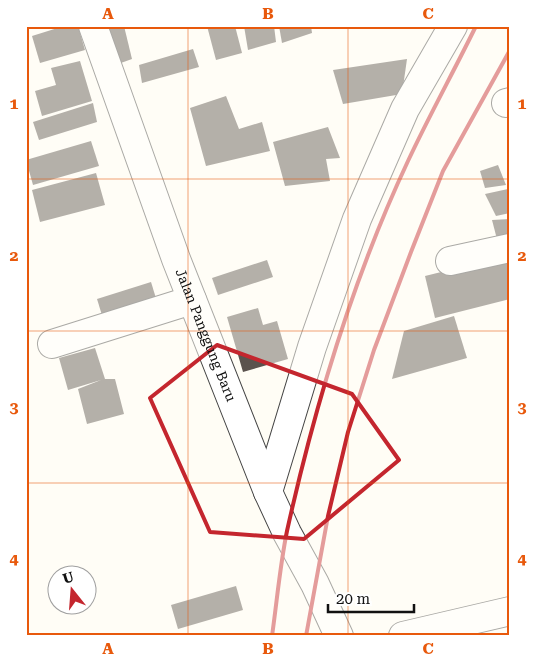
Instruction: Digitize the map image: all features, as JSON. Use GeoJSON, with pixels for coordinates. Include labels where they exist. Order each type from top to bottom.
{"type":"FeatureCollection","features":[{"type":"Feature","properties":{"kind":"street","name":"Jalan Panggung Baru"},"geometry":{"type":"LineString","coordinates":[[93,26],[192,300],[268,492],[339,636]]}},
{"type":"Feature","properties":{"kind":"street"},"geometry":{"type":"LineString","coordinates":[[268,492],[312,347],[357,219],[405,109],[454,26]]}},
{"type":"Feature","properties":{"kind":"street"},"geometry":{"type":"LineString","coordinates":[[450,261],[510,248]]}},
{"type":"Feature","properties":{"kind":"street"},"geometry":{"type":"LineString","coordinates":[[52,344],[192,300]]}},
{"type":"Feature","properties":{"kind":"street"},"geometry":{"type":"LineString","coordinates":[[403,636],[510,611]]}},
{"type":"Feature","properties":{"kind":"highlighted area"},"geometry":{"type":"Polygon","coordinates":[[[217,345],[352,394],[399,460],[304,539],[210,532],[150,398],[217,345]]]}},
{"type":"Feature","properties":{"kind":"building"},"geometry":{"type":"Polygon","coordinates":[[[64,26],[78,26],[85,50],[40,63],[32,36],[64,26]]]}},
{"type":"Feature","properties":{"kind":"building"},"geometry":{"type":"Polygon","coordinates":[[[124,26],[132,59],[118,64],[108,27],[124,26]]]}},
{"type":"Feature","properties":{"kind":"building"},"geometry":{"type":"Polygon","coordinates":[[[207,26],[235,26],[242,53],[216,60],[207,26]]]}},
{"type":"Feature","properties":{"kind":"building"},"geometry":{"type":"Polygon","coordinates":[[[244,26],[274,26],[276,42],[248,50],[244,26]]]}},
{"type":"Feature","properties":{"kind":"building"},"geometry":{"type":"Polygon","coordinates":[[[279,26],[311,26],[312,33],[282,43],[279,26]]]}},
{"type":"Feature","properties":{"kind":"building"},"geometry":{"type":"Polygon","coordinates":[[[193,49],[199,67],[142,83],[139,65],[193,49]]]}},
{"type":"Feature","properties":{"kind":"building"},"geometry":{"type":"Polygon","coordinates":[[[407,59],[402,94],[343,104],[333,70],[407,59]]]}},
{"type":"Feature","properties":{"kind":"building"},"geometry":{"type":"Polygon","coordinates":[[[80,61],[92,101],[42,116],[35,91],[56,85],[51,68],[80,61]]]}},
{"type":"Feature","properties":{"kind":"building"},"geometry":{"type":"Polygon","coordinates":[[[226,96],[239,129],[262,122],[270,151],[206,166],[190,108],[226,96]]]}},
{"type":"Feature","properties":{"kind":"building"},"geometry":{"type":"Polygon","coordinates":[[[93,103],[97,122],[39,140],[33,122],[93,103]]]}},
{"type":"Feature","properties":{"kind":"building"},"geometry":{"type":"Polygon","coordinates":[[[328,127],[340,158],[326,159],[330,181],[285,186],[273,142],[328,127]]]}},
{"type":"Feature","properties":{"kind":"building"},"geometry":{"type":"Polygon","coordinates":[[[91,141],[99,166],[33,185],[26,160],[91,141]]]}},
{"type":"Feature","properties":{"kind":"building"},"geometry":{"type":"Polygon","coordinates":[[[498,165],[506,185],[485,188],[480,171],[498,165]]]}},
{"type":"Feature","properties":{"kind":"building"},"geometry":{"type":"Polygon","coordinates":[[[96,173],[105,205],[40,222],[32,190],[96,173]]]}},
{"type":"Feature","properties":{"kind":"building"},"geometry":{"type":"Polygon","coordinates":[[[508,189],[510,213],[496,216],[485,194],[508,189]]]}},
{"type":"Feature","properties":{"kind":"building"},"geometry":{"type":"Polygon","coordinates":[[[510,219],[510,243],[498,243],[492,220],[510,219]]]}},
{"type":"Feature","properties":{"kind":"building"},"geometry":{"type":"Polygon","coordinates":[[[510,255],[510,299],[435,318],[425,276],[510,255]]]}},
{"type":"Feature","properties":{"kind":"building"},"geometry":{"type":"Polygon","coordinates":[[[267,260],[273,277],[218,295],[212,278],[267,260]]]}},
{"type":"Feature","properties":{"kind":"building"},"geometry":{"type":"Polygon","coordinates":[[[151,282],[159,308],[105,325],[97,299],[151,282]]]}},
{"type":"Feature","properties":{"kind":"building"},"geometry":{"type":"Polygon","coordinates":[[[258,308],[263,325],[277,321],[288,359],[243,372],[227,317],[258,308]]]}},
{"type":"Feature","properties":{"kind":"building"},"geometry":{"type":"Polygon","coordinates":[[[454,316],[467,358],[392,379],[404,331],[454,316]]]}},
{"type":"Feature","properties":{"kind":"building"},"geometry":{"type":"Polygon","coordinates":[[[95,348],[105,379],[115,379],[124,414],[87,424],[78,389],[101,380],[68,390],[59,358],[95,348]]]}},
{"type":"Feature","properties":{"kind":"building"},"geometry":{"type":"Polygon","coordinates":[[[236,586],[243,610],[178,629],[171,605],[236,586]]]}},
{"type":"Feature","properties":{"kind":"railway"},"geometry":{"type":"LineString","coordinates":[[272,636],[287,531],[310,436],[337,343],[388,205],[416,144],[476,26]]}},
{"type":"Feature","properties":{"kind":"railway"},"geometry":{"type":"LineString","coordinates":[[306,636],[328,516],[348,432],[374,350],[443,171],[510,50]]}}]}
